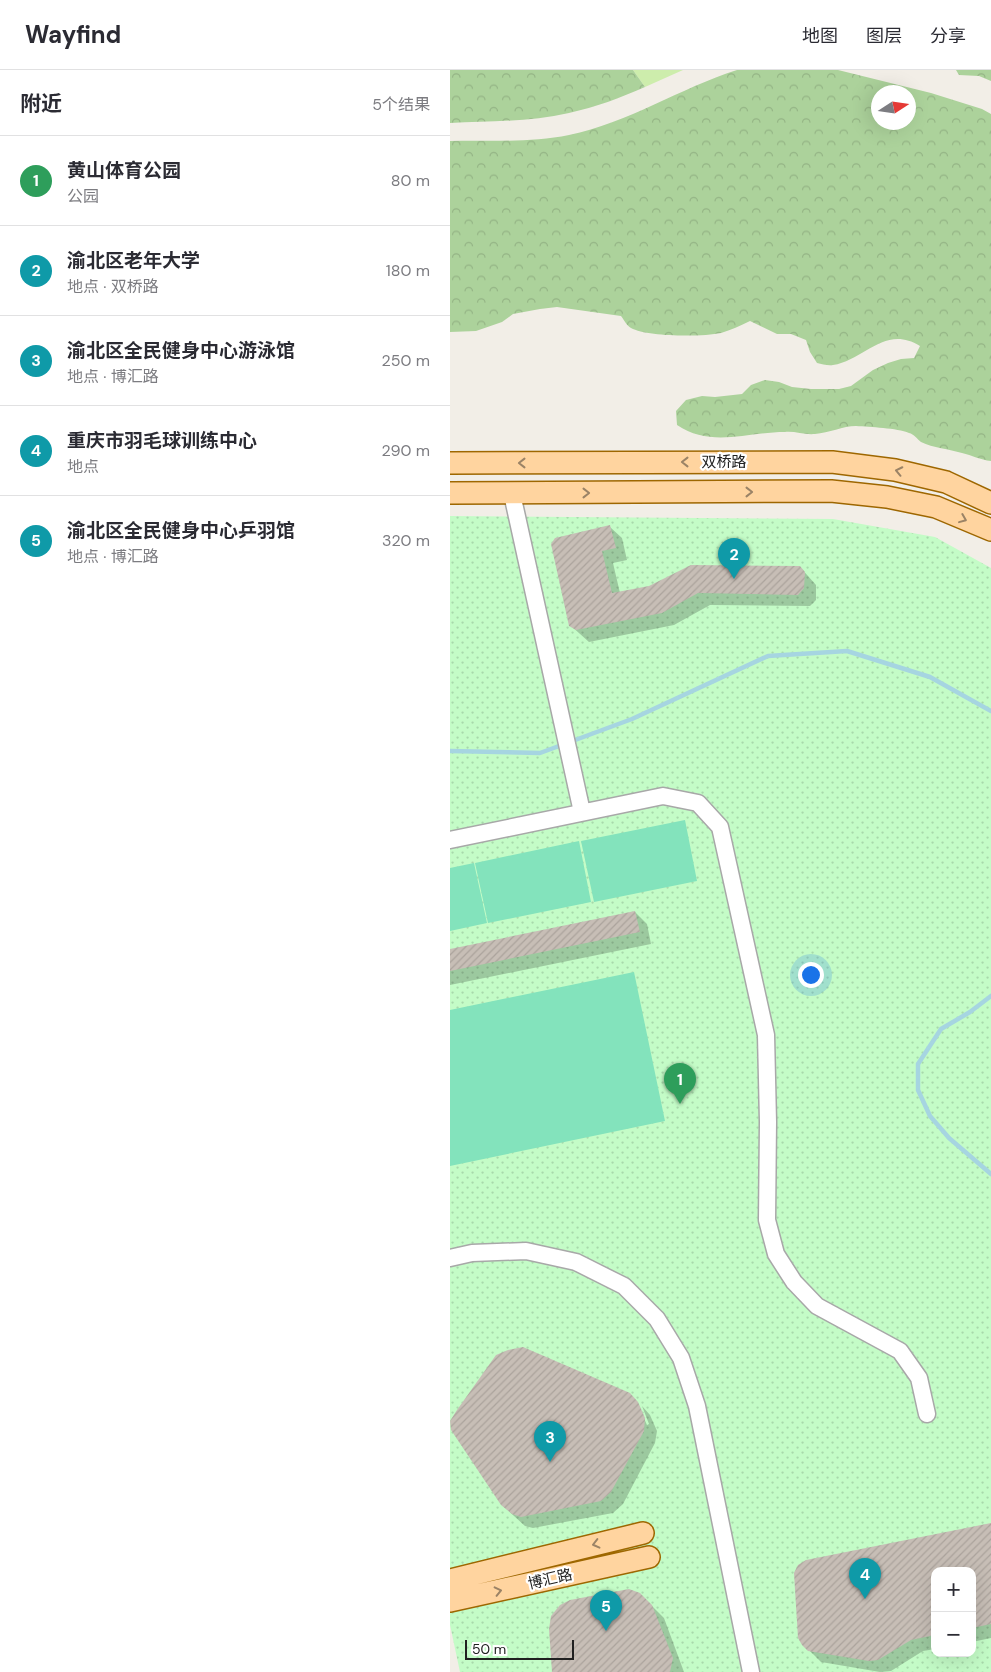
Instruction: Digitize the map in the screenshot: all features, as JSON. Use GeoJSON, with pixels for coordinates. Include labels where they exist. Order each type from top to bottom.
{"type":"FeatureCollection","features":[{"type":"Feature","properties":{"kind":"main road","name":"双桥路"},"geometry":{"type":"LineString","coordinates":[[450,462],[832,462],[895,470],[946,482],[991,503]]}},
{"type":"Feature","properties":{"kind":"main road","name":"双桥路"},"geometry":{"type":"LineString","coordinates":[[450,493],[831,492],[888,497],[936,507],[991,530]]}},
{"type":"Feature","properties":{"kind":"main road","name":"博汇路"},"geometry":{"type":"LineString","coordinates":[[450,1580],[643,1533]]}},
{"type":"Feature","properties":{"kind":"main road","name":"博汇路"},"geometry":{"type":"LineString","coordinates":[[450,1601],[649,1557]]}},
{"type":"Feature","properties":{"kind":"street"},"geometry":{"type":"LineString","coordinates":[[512,494],[582,812]]}},
{"type":"Feature","properties":{"kind":"street"},"geometry":{"type":"LineString","coordinates":[[450,840],[663,796],[698,803],[720,827],[766,1036],[768,1122],[767,1220],[776,1254],[794,1282],[817,1306],[900,1351],[920,1378],[927,1414]]}},
{"type":"Feature","properties":{"kind":"street"},"geometry":{"type":"LineString","coordinates":[[450,1258],[472,1253],[526,1251],[576,1262],[624,1286],[657,1319],[682,1358],[697,1406],[751,1672]]}},
{"type":"Feature","properties":{"kind":"street"},"geometry":{"type":"LineString","coordinates":[[643,1533],[649,1557]]}},
{"type":"Feature","properties":{"kind":"green space"},"geometry":{"type":"Polygon","coordinates":[[[450,70],[633,70],[645,87],[598,105],[554,116],[509,121],[450,123],[450,70]]]}},
{"type":"Feature","properties":{"kind":"green space"},"geometry":{"type":"Polygon","coordinates":[[[633,70],[683,70],[645,87],[633,70]]]}},
{"type":"Feature","properties":{"kind":"green space"},"geometry":{"type":"Polygon","coordinates":[[[737,70],[838,70],[899,85],[871,85],[871,130],[916,130],[916,89],[982,109],[991,114],[991,461],[931,446],[921,442],[914,435],[883,428],[856,426],[815,434],[789,432],[716,437],[690,432],[677,425],[676,411],[686,400],[702,396],[715,397],[742,394],[751,385],[765,380],[779,382],[792,387],[811,389],[839,389],[851,386],[873,370],[888,363],[914,358],[920,346],[908,340],[896,339],[886,341],[844,362],[827,365],[817,363],[810,352],[806,340],[791,334],[777,334],[750,321],[721,333],[688,336],[661,335],[631,328],[621,316],[557,307],[513,314],[502,322],[476,331],[450,332],[450,141],[524,140],[569,135],[591,130],[633,114],[695,86],[737,70]]]}},
{"type":"Feature","properties":{"kind":"green space"},"geometry":{"type":"Polygon","coordinates":[[[956,70],[991,70],[991,81],[979,76],[959,75],[956,70]]]}},
{"type":"Feature","properties":{"kind":"green space"},"geometry":{"type":"Polygon","coordinates":[[[450,516],[833,519],[935,537],[991,568],[991,1672],[460,1672],[450,1625],[450,516]]]}},
{"type":"Feature","properties":{"kind":"green space"},"geometry":{"type":"Polygon","coordinates":[[[685,820],[697,881],[594,902],[581,841],[685,820]]]}},
{"type":"Feature","properties":{"kind":"green space"},"geometry":{"type":"Polygon","coordinates":[[[579,841],[591,902],[488,923],[475,863],[579,841]]]}},
{"type":"Feature","properties":{"kind":"green space"},"geometry":{"type":"Polygon","coordinates":[[[474,863],[487,923],[450,931],[450,868],[474,863]]]}},
{"type":"Feature","properties":{"kind":"green space"},"geometry":{"type":"Polygon","coordinates":[[[634,972],[665,1121],[450,1166],[450,1010],[634,972]]]}},
{"type":"Feature","properties":{"kind":"building"},"geometry":{"type":"Polygon","coordinates":[[[610,525],[616,548],[602,551],[612,593],[649,586],[691,565],[800,566],[805,572],[804,588],[798,595],[698,593],[662,613],[576,630],[569,626],[551,544],[555,538],[610,525]]]}},
{"type":"Feature","properties":{"kind":"building"},"geometry":{"type":"Polygon","coordinates":[[[635,911],[640,932],[450,971],[450,949],[635,911]]]}},
{"type":"Feature","properties":{"kind":"building"},"geometry":{"type":"Polygon","coordinates":[[[523,1347],[630,1393],[638,1402],[645,1418],[644,1431],[611,1492],[601,1501],[521,1517],[512,1514],[501,1505],[451,1430],[450,1421],[496,1355],[523,1347]]]}},
{"type":"Feature","properties":{"kind":"building"},"geometry":{"type":"Polygon","coordinates":[[[991,1523],[991,1624],[976,1627],[976,1567],[931,1567],[931,1636],[911,1640],[878,1660],[869,1661],[808,1651],[798,1638],[794,1573],[798,1565],[806,1560],[991,1523]]]}},
{"type":"Feature","properties":{"kind":"building"},"geometry":{"type":"Polygon","coordinates":[[[629,1589],[640,1593],[652,1605],[673,1658],[670,1672],[552,1672],[549,1629],[551,1616],[560,1605],[570,1600],[629,1589]]]}},
{"type":"Feature","properties":{"kind":"waterway"},"geometry":{"type":"LineString","coordinates":[[450,751],[540,753],[632,719],[768,656],[847,651],[930,677],[991,711]]}},
{"type":"Feature","properties":{"kind":"waterway"},"geometry":{"type":"LineString","coordinates":[[991,996],[970,1012],[941,1029],[918,1064],[918,1090],[930,1116],[949,1138],[991,1174]]}},
{"type":"Feature","properties":{"kind":"place","name":"渝北区老年大学"},"geometry":{"type":"Point","coordinates":[734,579]}},
{"type":"Feature","properties":{"kind":"place","name":"黄山体育公园"},"geometry":{"type":"Point","coordinates":[680,1104]}},
{"type":"Feature","properties":{"kind":"place","name":"渝北区全民健身中心游泳馆"},"geometry":{"type":"Point","coordinates":[550,1462]}},
{"type":"Feature","properties":{"kind":"place","name":"重庆市羽毛球训练中心"},"geometry":{"type":"Point","coordinates":[865,1599]}},
{"type":"Feature","properties":{"kind":"place","name":"渝北区全民健身中心乒羽馆"},"geometry":{"type":"Point","coordinates":[606,1631]}}]}
